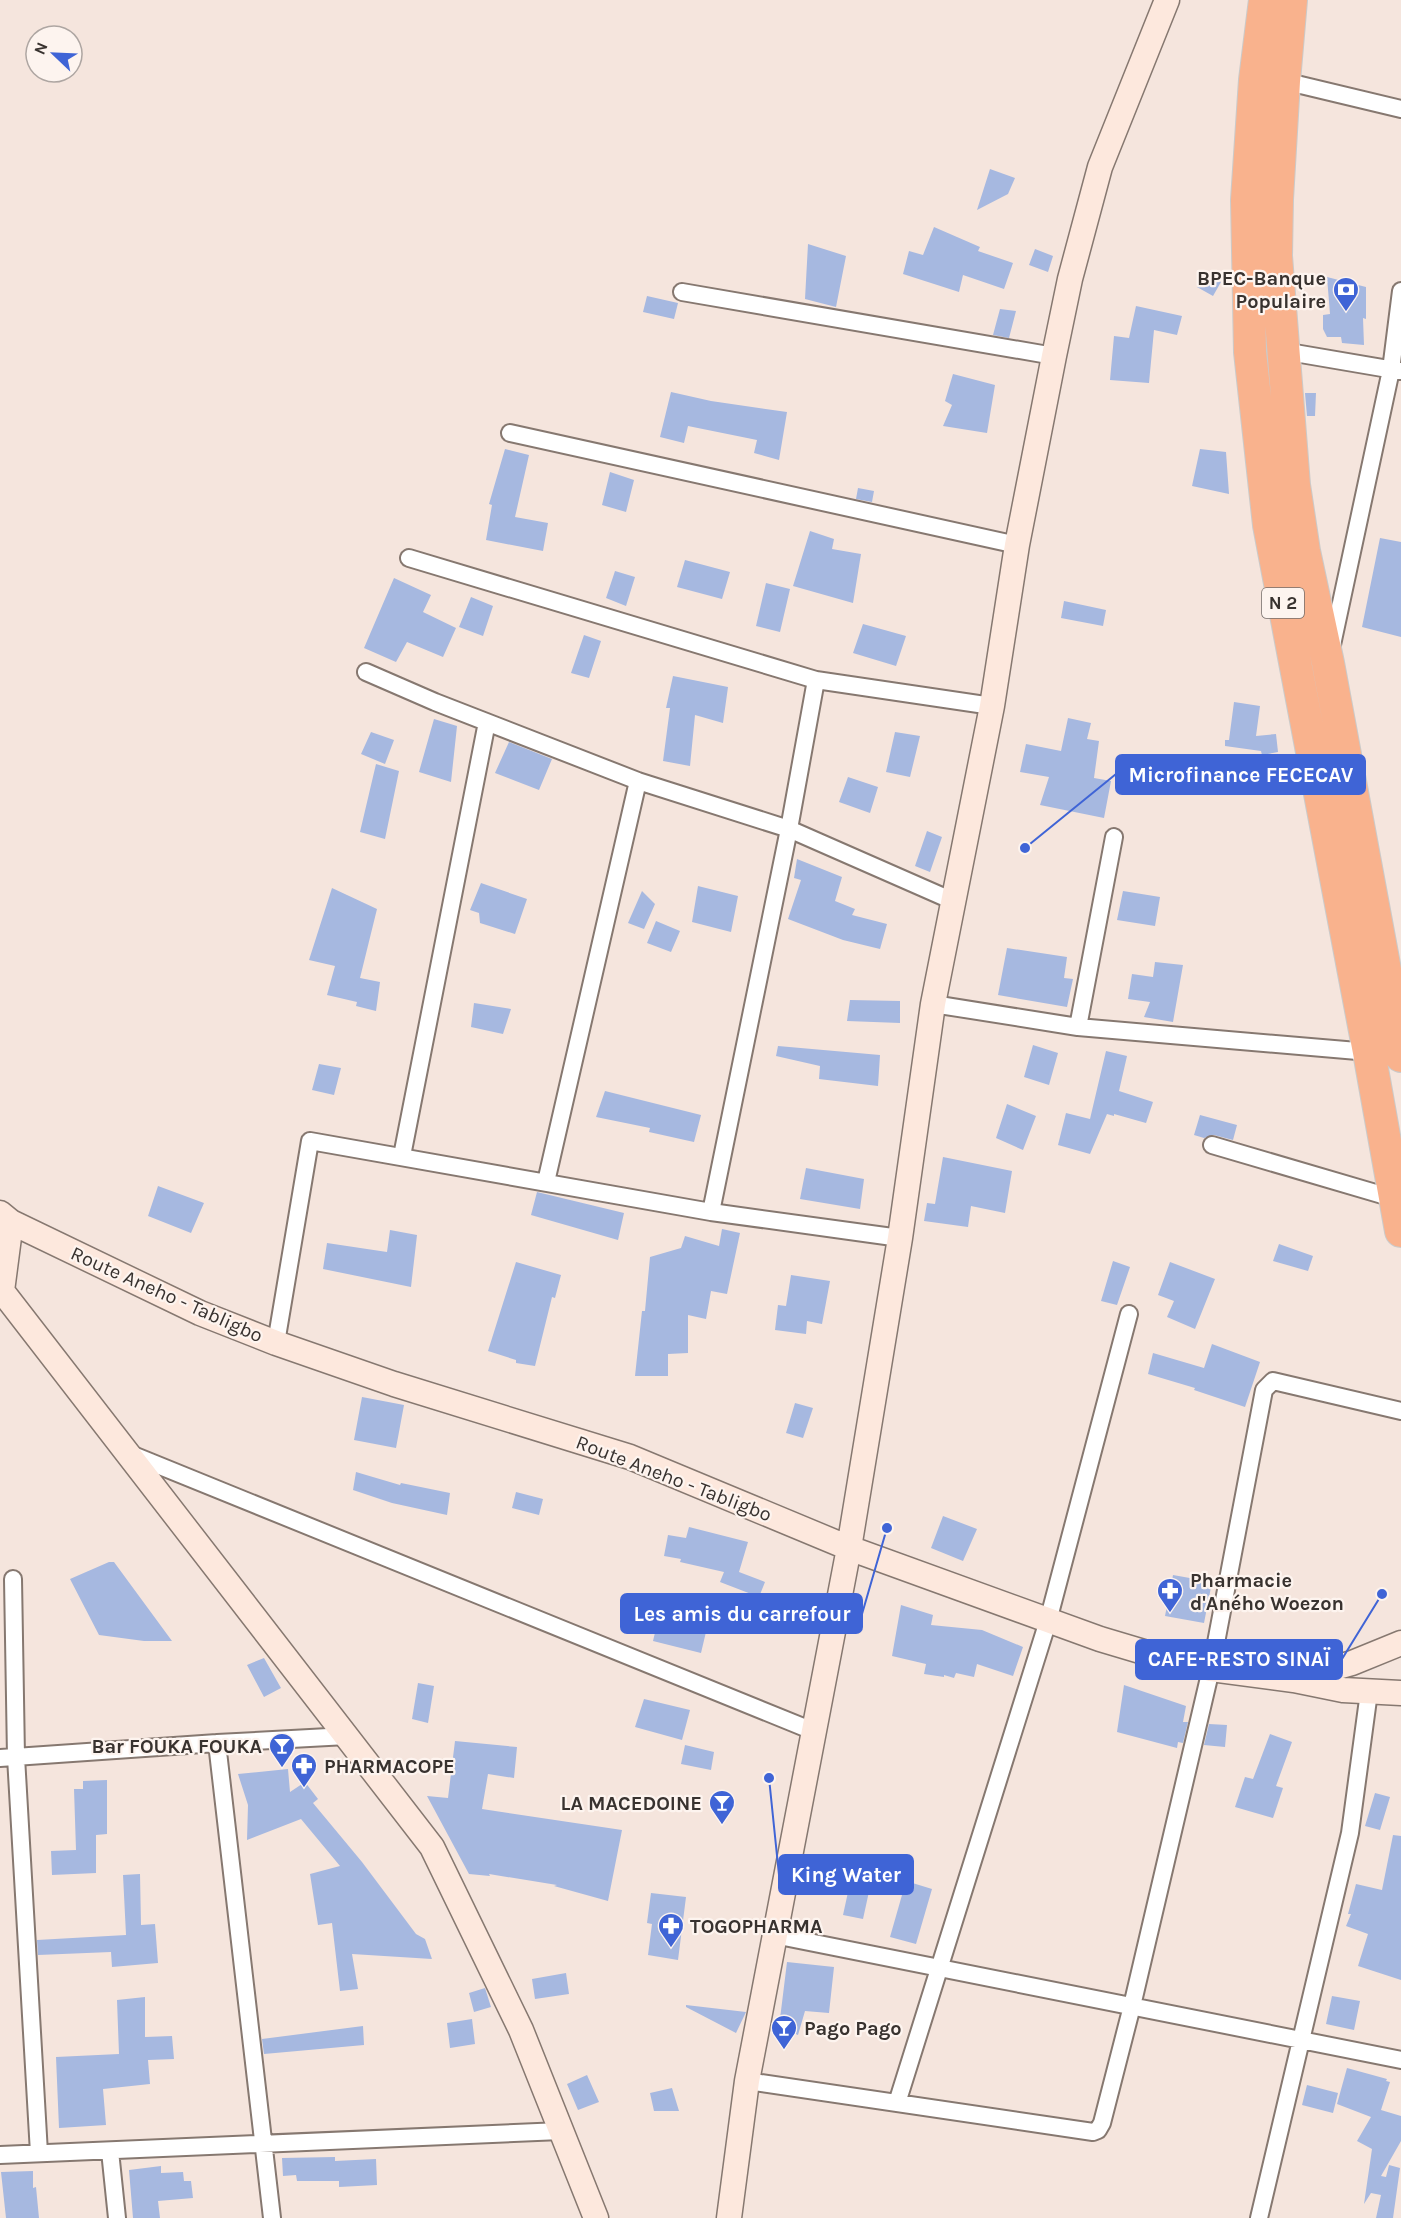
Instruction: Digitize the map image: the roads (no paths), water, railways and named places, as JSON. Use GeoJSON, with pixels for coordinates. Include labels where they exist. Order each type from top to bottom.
{"type":"FeatureCollection","features":[{"type":"Feature","properties":{"kind":"highway","name":"N 2"},"geometry":{"type":"LineString","coordinates":[[1265,0],[1255,80],[1247,200],[1250,352],[1261,467],[1288,633],[1396,1199]]}},
{"type":"Feature","properties":{"kind":"highway","name":"N 2"},"geometry":{"type":"LineString","coordinates":[[1291,0],[1277,199],[1276,256],[1294,485],[1304,551],[1328,663],[1401,1056]]}},
{"type":"Feature","properties":{"kind":"highway"},"geometry":{"type":"LineString","coordinates":[[1396,1199],[1401,1232]]}},
{"type":"Feature","properties":{"kind":"street"},"geometry":{"type":"LineString","coordinates":[[729,2218],[747,2081],[849,1548],[900,1238],[933,1004],[992,706],[1017,544],[1054,356],[1070,279],[1100,167],[1167,0]]}},
{"type":"Feature","properties":{"kind":"street"},"geometry":{"type":"LineString","coordinates":[[1284,81],[1401,109]]}},
{"type":"Feature","properties":{"kind":"street"},"geometry":{"type":"LineString","coordinates":[[1328,663],[1396,370],[1401,291]]}},
{"type":"Feature","properties":{"kind":"street"},"geometry":{"type":"LineString","coordinates":[[682,292],[1054,356]]}},
{"type":"Feature","properties":{"kind":"street"},"geometry":{"type":"LineString","coordinates":[[1283,351],[1396,370]]}},
{"type":"Feature","properties":{"kind":"street"},"geometry":{"type":"LineString","coordinates":[[510,433],[1017,544]]}},
{"type":"Feature","properties":{"kind":"street"},"geometry":{"type":"LineString","coordinates":[[409,558],[816,680],[992,706]]}},
{"type":"Feature","properties":{"kind":"street"},"geometry":{"type":"LineString","coordinates":[[366,672],[638,781],[789,829],[953,901]]}},
{"type":"Feature","properties":{"kind":"street"},"geometry":{"type":"LineString","coordinates":[[711,1212],[789,829],[816,680]]}},
{"type":"Feature","properties":{"kind":"street"},"geometry":{"type":"LineString","coordinates":[[402,1156],[487,722]]}},
{"type":"Feature","properties":{"kind":"street"},"geometry":{"type":"LineString","coordinates":[[546,1182],[638,781]]}},
{"type":"Feature","properties":{"kind":"street"},"geometry":{"type":"LineString","coordinates":[[1078,1027],[1114,837]]}},
{"type":"Feature","properties":{"kind":"street"},"geometry":{"type":"LineString","coordinates":[[933,1004],[1078,1027],[1369,1052]]}},
{"type":"Feature","properties":{"kind":"street"},"geometry":{"type":"LineString","coordinates":[[276,1343],[310,1142],[402,1156],[711,1212],[900,1238]]}},
{"type":"Feature","properties":{"kind":"street"},"geometry":{"type":"LineString","coordinates":[[1212,1144],[1396,1199]]}},
{"type":"Feature","properties":{"kind":"street"},"geometry":{"type":"LineString","coordinates":[[6,1218],[2,1291],[432,1847],[521,2030],[596,2218]]}},
{"type":"Feature","properties":{"kind":"street","name":"Route Aneho - Tabligbo"},"geometry":{"type":"LineString","coordinates":[[6,1218],[200,1313],[276,1343],[394,1383],[630,1457],[849,1548],[1048,1621],[1157,1656],[1211,1669],[1369,1692],[1401,1693]]}},
{"type":"Feature","properties":{"kind":"street"},"geometry":{"type":"LineString","coordinates":[[897,2103],[1048,1621],[1129,1314]]}},
{"type":"Feature","properties":{"kind":"street"},"geometry":{"type":"LineString","coordinates":[[747,2081],[1093,2133],[1098,2130],[1102,2123],[1132,2006],[1211,1669],[1264,1389],[1273,1382],[1401,1411]]}},
{"type":"Feature","properties":{"kind":"street"},"geometry":{"type":"LineString","coordinates":[[128,1453],[813,1731]]}},
{"type":"Feature","properties":{"kind":"street"},"geometry":{"type":"LineString","coordinates":[[13,1579],[8,1758],[39,2153]]}},
{"type":"Feature","properties":{"kind":"street"},"geometry":{"type":"LineString","coordinates":[[1294,1680],[1352,1663],[1401,1642]]}},
{"type":"Feature","properties":{"kind":"street"},"geometry":{"type":"LineString","coordinates":[[1259,2218],[1350,1833],[1369,1692]]}},
{"type":"Feature","properties":{"kind":"street"},"geometry":{"type":"LineString","coordinates":[[8,1758],[347,1736]]}},
{"type":"Feature","properties":{"kind":"street"},"geometry":{"type":"LineString","coordinates":[[217,1743],[272,2218]]}},
{"type":"Feature","properties":{"kind":"street"},"geometry":{"type":"LineString","coordinates":[[774,1935],[1401,2060]]}},
{"type":"Feature","properties":{"kind":"street"},"geometry":{"type":"LineString","coordinates":[[0,2155],[561,2131]]}},
{"type":"Feature","properties":{"kind":"street"},"geometry":{"type":"LineString","coordinates":[[110,2151],[117,2218]]}},
{"type":"Feature","properties":{"kind":"place","name":"BPEC-Banque Populaire"},"geometry":{"type":"Point","coordinates":[1346,313]}},
{"type":"Feature","properties":{"kind":"place","name":"Microfinance FECECAV"},"geometry":{"type":"Point","coordinates":[1025,848]}},
{"type":"Feature","properties":{"kind":"place","name":"Les amis du carrefour"},"geometry":{"type":"Point","coordinates":[887,1528]}},
{"type":"Feature","properties":{"kind":"place","name":"CAFE-RESTO SINAÏ"},"geometry":{"type":"Point","coordinates":[1382,1594]}},
{"type":"Feature","properties":{"kind":"place","name":"Pharmacie d'Aného Woezon"},"geometry":{"type":"Point","coordinates":[1170,1614]}},
{"type":"Feature","properties":{"kind":"place","name":"Bar FOUKA FOUKA"},"geometry":{"type":"Point","coordinates":[282,1769]}},
{"type":"Feature","properties":{"kind":"place","name":"King Water"},"geometry":{"type":"Point","coordinates":[769,1778]}},
{"type":"Feature","properties":{"kind":"place","name":"PHARMACOPE"},"geometry":{"type":"Point","coordinates":[304,1789]}},
{"type":"Feature","properties":{"kind":"place","name":"LA MACEDOINE"},"geometry":{"type":"Point","coordinates":[722,1826]}},
{"type":"Feature","properties":{"kind":"place","name":"TOGOPHARMA"},"geometry":{"type":"Point","coordinates":[671,1949]}},
{"type":"Feature","properties":{"kind":"place","name":"Pago Pago"},"geometry":{"type":"Point","coordinates":[784,2051]}}]}
